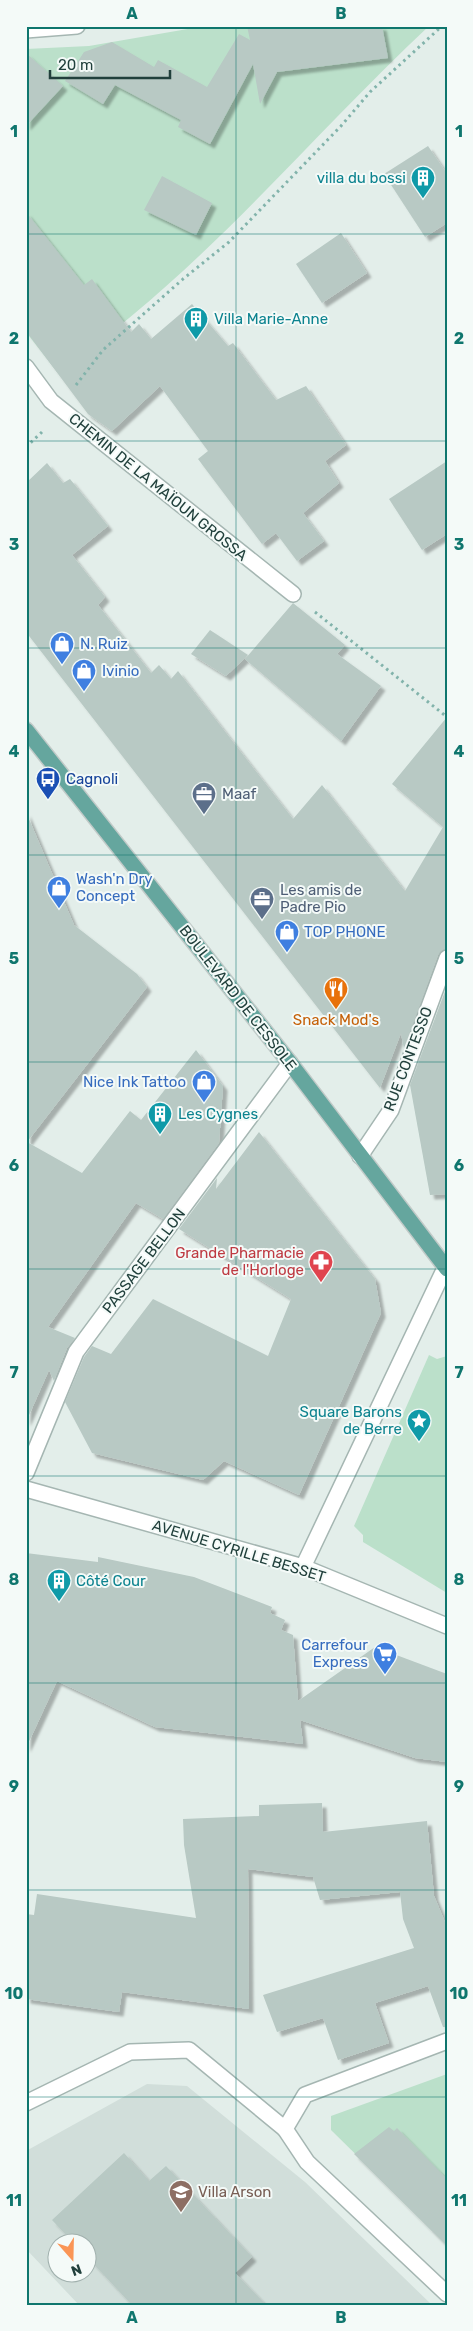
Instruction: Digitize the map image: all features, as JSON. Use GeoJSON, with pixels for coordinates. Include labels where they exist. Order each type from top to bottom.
{"type":"FeatureCollection","features":[{"type":"Feature","properties":{"kind":"main road","name":"BOULEVARD DE CESSOLE"},"geometry":{"type":"LineString","coordinates":[[26,730],[290,1064],[446,1269]]}},
{"type":"Feature","properties":{"kind":"street"},"geometry":{"type":"LineString","coordinates":[[26,30],[77,26]]}},
{"type":"Feature","properties":{"kind":"street"},"geometry":{"type":"LineString","coordinates":[[26,367],[51,401],[59,408]]}},
{"type":"Feature","properties":{"kind":"street","name":"CHEMIN DE LA MAÏOUN GROSSA"},"geometry":{"type":"LineString","coordinates":[[59,408],[293,594]]}},
{"type":"Feature","properties":{"kind":"street","name":"RUE CONTESSO"},"geometry":{"type":"LineString","coordinates":[[360,1156],[391,1110],[447,958]]}},
{"type":"Feature","properties":{"kind":"street","name":"PASSAGE BELLON"},"geometry":{"type":"LineString","coordinates":[[26,1473],[76,1352],[290,1064]]}},
{"type":"Feature","properties":{"kind":"street"},"geometry":{"type":"LineString","coordinates":[[303,1567],[446,1269]]}},
{"type":"Feature","properties":{"kind":"street","name":"AVENUE CYRILLE BESSET"},"geometry":{"type":"LineString","coordinates":[[26,1490],[303,1567],[447,1626]]}},
{"type":"Feature","properties":{"kind":"street"},"geometry":{"type":"LineString","coordinates":[[285,2128],[305,2095],[447,2041]]}},
{"type":"Feature","properties":{"kind":"street"},"geometry":{"type":"LineString","coordinates":[[26,2103],[130,2052],[189,2050],[285,2128],[307,2162],[447,2294]]}},
{"type":"Feature","properties":{"kind":"path","name":"CHEMIN DE LA MAÏOUN GROSSA"},"geometry":{"type":"LineString","coordinates":[[59,408],[103,350],[183,278],[229,242],[341,126],[370,92],[442,26]]}},
{"type":"Feature","properties":{"kind":"path"},"geometry":{"type":"LineString","coordinates":[[293,594],[447,717]]}},
{"type":"Feature","properties":{"kind":"path"},"geometry":{"type":"LineString","coordinates":[[26,2299],[30,2305]]}},
{"type":"Feature","properties":{"kind":"shaded area","name":"Villa Arson"},"geometry":{"type":"Polygon","coordinates":[[[147,2084],[187,2086],[305,2182],[432,2305],[79,2305],[59,2284],[98,2284],[98,2234],[48,2234],[48,2272],[26,2249],[26,2151],[147,2084]]]}},
{"type":"Feature","properties":{"kind":"green space"},"geometry":{"type":"Polygon","coordinates":[[[205,26],[429,26],[204,251],[108,335],[57,372],[26,332],[26,49],[89,46],[205,26]]]}},
{"type":"Feature","properties":{"kind":"green space","name":"Square Barons de Berre"},"geometry":{"type":"Polygon","coordinates":[[[429,1355],[437,1359],[447,1356],[447,1593],[363,1542],[363,1535],[354,1526],[429,1355]]]}},
{"type":"Feature","properties":{"kind":"green space"},"geometry":{"type":"Polygon","coordinates":[[[447,2074],[447,2244],[331,2130],[331,2116],[447,2074]]]}},
{"type":"Feature","properties":{"kind":"building"},"geometry":{"type":"Polygon","coordinates":[[[247,26],[382,26],[388,58],[277,72],[260,104],[253,64],[210,144],[178,127],[181,120],[115,85],[103,104],[65,81],[84,52],[112,42],[154,67],[158,60],[207,87],[239,34],[250,40],[247,26]]]}},
{"type":"Feature","properties":{"kind":"building"},"geometry":{"type":"Polygon","coordinates":[[[26,53],[63,86],[26,126],[26,53]]]}},
{"type":"Feature","properties":{"kind":"building","name":"villa du bossi"},"geometry":{"type":"Polygon","coordinates":[[[428,146],[447,174],[447,223],[425,237],[384,174],[428,146]]]}},
{"type":"Feature","properties":{"kind":"building"},"geometry":{"type":"Polygon","coordinates":[[[162,176],[212,203],[196,235],[144,210],[162,176]]]}},
{"type":"Feature","properties":{"kind":"building"},"geometry":{"type":"Polygon","coordinates":[[[26,212],[84,285],[92,279],[131,332],[139,324],[151,339],[192,304],[228,346],[233,343],[276,400],[306,386],[346,445],[325,461],[339,483],[303,513],[324,541],[297,561],[276,533],[262,544],[198,459],[208,451],[160,386],[112,431],[88,414],[26,331],[26,212]]]}},
{"type":"Feature","properties":{"kind":"building"},"geometry":{"type":"Polygon","coordinates":[[[341,233],[367,273],[322,303],[296,264],[341,233]]]}},
{"type":"Feature","properties":{"kind":"building"},"geometry":{"type":"Polygon","coordinates":[[[447,461],[447,534],[422,550],[389,499],[447,461]]]}},
{"type":"Feature","properties":{"kind":"building"},"geometry":{"type":"Polygon","coordinates":[[[47,463],[63,483],[70,479],[108,526],[72,555],[105,597],[98,605],[151,673],[159,665],[171,679],[178,671],[293,819],[322,785],[405,891],[443,827],[392,784],[447,717],[447,949],[438,955],[404,1049],[401,1033],[380,1088],[26,632],[26,483],[47,463]]]}},
{"type":"Feature","properties":{"kind":"building"},"geometry":{"type":"Polygon","coordinates":[[[293,603],[345,645],[337,654],[381,686],[341,741],[245,659],[293,603]]]}},
{"type":"Feature","properties":{"kind":"building"},"geometry":{"type":"Polygon","coordinates":[[[210,630],[248,655],[226,676],[191,654],[210,630]]]}},
{"type":"Feature","properties":{"kind":"building"},"geometry":{"type":"Polygon","coordinates":[[[26,812],[74,925],[137,974],[147,987],[27,1142],[82,1173],[130,1111],[141,1120],[196,1050],[223,1086],[219,1143],[163,1219],[136,1203],[48,1327],[75,1338],[67,1348],[54,1381],[49,1370],[26,1422],[26,812]]]}},
{"type":"Feature","properties":{"kind":"building"},"geometry":{"type":"Polygon","coordinates":[[[447,986],[447,1194],[430,1195],[410,1085],[447,986]]]}},
{"type":"Feature","properties":{"kind":"building"},"geometry":{"type":"Polygon","coordinates":[[[259,1132],[375,1279],[381,1313],[299,1495],[224,1461],[203,1480],[92,1453],[65,1402],[84,1357],[92,1346],[111,1354],[153,1299],[268,1356],[291,1299],[179,1229],[217,1178],[216,1189],[259,1132]]]}},
{"type":"Feature","properties":{"kind":"building"},"geometry":{"type":"Polygon","coordinates":[[[26,1553],[98,1562],[98,1557],[194,1577],[272,1607],[270,1613],[285,1620],[281,1630],[293,1635],[298,1701],[375,1647],[447,1674],[447,1762],[415,1758],[300,1720],[303,1744],[155,1727],[57,1681],[26,1748],[26,1553]]]}},
{"type":"Feature","properties":{"kind":"building"},"geometry":{"type":"Polygon","coordinates":[[[322,1803],[323,1832],[427,1821],[434,1896],[447,1927],[447,2027],[443,2027],[428,1986],[375,2003],[389,2043],[338,2060],[323,2018],[277,2032],[263,1995],[414,1948],[403,1919],[400,1892],[320,1900],[313,1877],[248,1869],[249,2009],[122,1992],[119,2012],[26,1999],[26,1914],[34,1915],[37,1894],[196,1918],[184,1845],[183,1819],[259,1816],[259,1805],[322,1803]]]}},
{"type":"Feature","properties":{"kind":"building"},"geometry":{"type":"Polygon","coordinates":[[[389,2127],[394,2131],[397,2128],[447,2179],[447,2246],[354,2154],[389,2127]]]}},
{"type":"Feature","properties":{"kind":"building"},"geometry":{"type":"Polygon","coordinates":[[[124,2153],[149,2181],[166,2166],[252,2257],[235,2273],[266,2305],[132,2305],[98,2269],[98,2234],[65,2234],[52,2220],[124,2153]]]}},
{"type":"Feature","properties":{"kind":"place","name":"villa du bossi"},"geometry":{"type":"Point","coordinates":[423,199]}},
{"type":"Feature","properties":{"kind":"place","name":"Villa Marie-Anne"},"geometry":{"type":"Point","coordinates":[196,340]}},
{"type":"Feature","properties":{"kind":"place","name":"N. Ruiz"},"geometry":{"type":"Point","coordinates":[62,665]}},
{"type":"Feature","properties":{"kind":"place","name":"Ivinio"},"geometry":{"type":"Point","coordinates":[84,692]}},
{"type":"Feature","properties":{"kind":"place","name":"Cagnoli"},"geometry":{"type":"Point","coordinates":[48,800]}},
{"type":"Feature","properties":{"kind":"place","name":"Maaf"},"geometry":{"type":"Point","coordinates":[204,815]}},
{"type":"Feature","properties":{"kind":"place","name":"Wash'n Dry Concept"},"geometry":{"type":"Point","coordinates":[59,909]}},
{"type":"Feature","properties":{"kind":"place","name":"Les amis de Padre Pio"},"geometry":{"type":"Point","coordinates":[262,920]}},
{"type":"Feature","properties":{"kind":"place","name":"TOP PHONE"},"geometry":{"type":"Point","coordinates":[287,953]}},
{"type":"Feature","properties":{"kind":"place","name":"Snack Mod's"},"geometry":{"type":"Point","coordinates":[336,1010]}},
{"type":"Feature","properties":{"kind":"place","name":"Nice Ink Tattoo"},"geometry":{"type":"Point","coordinates":[204,1103]}},
{"type":"Feature","properties":{"kind":"place","name":"Les Cygnes"},"geometry":{"type":"Point","coordinates":[160,1135]}},
{"type":"Feature","properties":{"kind":"place","name":"Grande Pharmacie de l'Horloge"},"geometry":{"type":"Point","coordinates":[321,1283]}},
{"type":"Feature","properties":{"kind":"place","name":"Square Barons de Berre"},"geometry":{"type":"Point","coordinates":[419,1442]}},
{"type":"Feature","properties":{"kind":"place","name":"Côté Cour"},"geometry":{"type":"Point","coordinates":[59,1602]}},
{"type":"Feature","properties":{"kind":"place","name":"Carrefour Express"},"geometry":{"type":"Point","coordinates":[385,1675]}},
{"type":"Feature","properties":{"kind":"place","name":"Villa Arson"},"geometry":{"type":"Point","coordinates":[181,2213]}}]}
